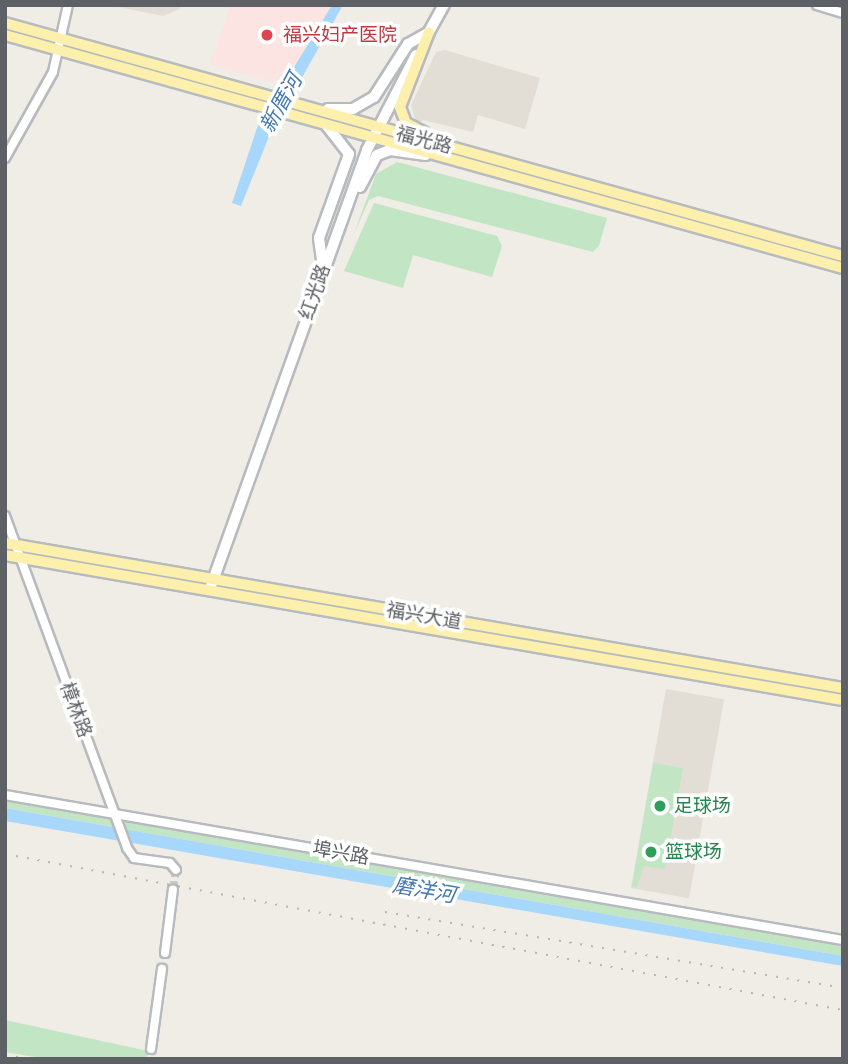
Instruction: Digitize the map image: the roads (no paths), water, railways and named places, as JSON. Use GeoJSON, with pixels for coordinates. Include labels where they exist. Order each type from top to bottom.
{"type":"FeatureCollection","features":[{"type":"Feature","properties":{"kind":"main road","name":"红光路"},"geometry":{"type":"LineString","coordinates":[[211,584],[323,269],[375,132],[444,5]]}},
{"type":"Feature","properties":{"kind":"main road","name":"福光路"},"geometry":{"type":"LineString","coordinates":[[5,23],[59,43],[263,107],[323,123],[472,153],[843,256]]}},
{"type":"Feature","properties":{"kind":"main road"},"geometry":{"type":"LineString","coordinates":[[316,108],[362,106],[408,44],[429,32]]}},
{"type":"Feature","properties":{"kind":"main road"},"geometry":{"type":"LineString","coordinates":[[429,32],[400,112],[413,130],[472,153]]}},
{"type":"Feature","properties":{"kind":"main road","name":"福光路"},"geometry":{"type":"LineString","coordinates":[[5,35],[59,43],[290,100],[435,155],[843,268]]}},
{"type":"Feature","properties":{"kind":"main road"},"geometry":{"type":"LineString","coordinates":[[323,123],[349,154],[318,238],[323,269]]}},
{"type":"Feature","properties":{"kind":"main road"},"geometry":{"type":"LineString","coordinates":[[331,247],[377,155],[390,150],[435,155]]}},
{"type":"Feature","properties":{"kind":"main road","name":"福兴大道"},"geometry":{"type":"LineString","coordinates":[[11,544],[211,584],[842,694]]}},
{"type":"Feature","properties":{"kind":"main road","name":"福兴大道"},"geometry":{"type":"LineString","coordinates":[[5,555],[211,584]]}},
{"type":"Feature","properties":{"kind":"street"},"geometry":{"type":"LineString","coordinates":[[5,158],[53,72],[68,5]]}},
{"type":"Feature","properties":{"kind":"street"},"geometry":{"type":"LineString","coordinates":[[817,5],[841,13]]}},
{"type":"Feature","properties":{"kind":"street","name":"樟林路"},"geometry":{"type":"LineString","coordinates":[[5,516],[11,544],[20,558],[127,848],[134,858],[170,863],[176,870]]}},
{"type":"Feature","properties":{"kind":"street","name":"埠兴路"},"geometry":{"type":"LineString","coordinates":[[5,795],[843,940]]}},
{"type":"Feature","properties":{"kind":"street"},"geometry":{"type":"LineString","coordinates":[[164,953],[173,889]]}},
{"type":"Feature","properties":{"kind":"street"},"geometry":{"type":"LineString","coordinates":[[151,1053],[162,969]]}},
{"type":"Feature","properties":{"kind":"water","name":"新厝河"},"geometry":{"type":"Polygon","coordinates":[[[332,5],[343,5],[296,88],[289,87],[241,206],[232,203],[257,128],[332,5]]]}},
{"type":"Feature","properties":{"kind":"water","name":"磨洋河"},"geometry":{"type":"Polygon","coordinates":[[[5,808],[843,956],[843,966],[5,821],[5,808]]]}},
{"type":"Feature","properties":{"kind":"tunnel"},"geometry":{"type":"LineString","coordinates":[[173,889],[176,870]]}},
{"type":"Feature","properties":{"kind":"railway"},"geometry":{"type":"LineString","coordinates":[[5,854],[843,1010]]}},
{"type":"Feature","properties":{"kind":"railway"},"geometry":{"type":"LineString","coordinates":[[385,912],[843,988]]}},
{"type":"Feature","properties":{"kind":"railway"},"geometry":{"type":"LineString","coordinates":[[5,1055],[29,1059]]}},
{"type":"Feature","properties":{"kind":"place","name":"福兴妇产医院"},"geometry":{"type":"Point","coordinates":[267,35]}},
{"type":"Feature","properties":{"kind":"place","name":"足球场"},"geometry":{"type":"Point","coordinates":[660,806]}},
{"type":"Feature","properties":{"kind":"place","name":"篮球场"},"geometry":{"type":"Point","coordinates":[651,852]}}]}
